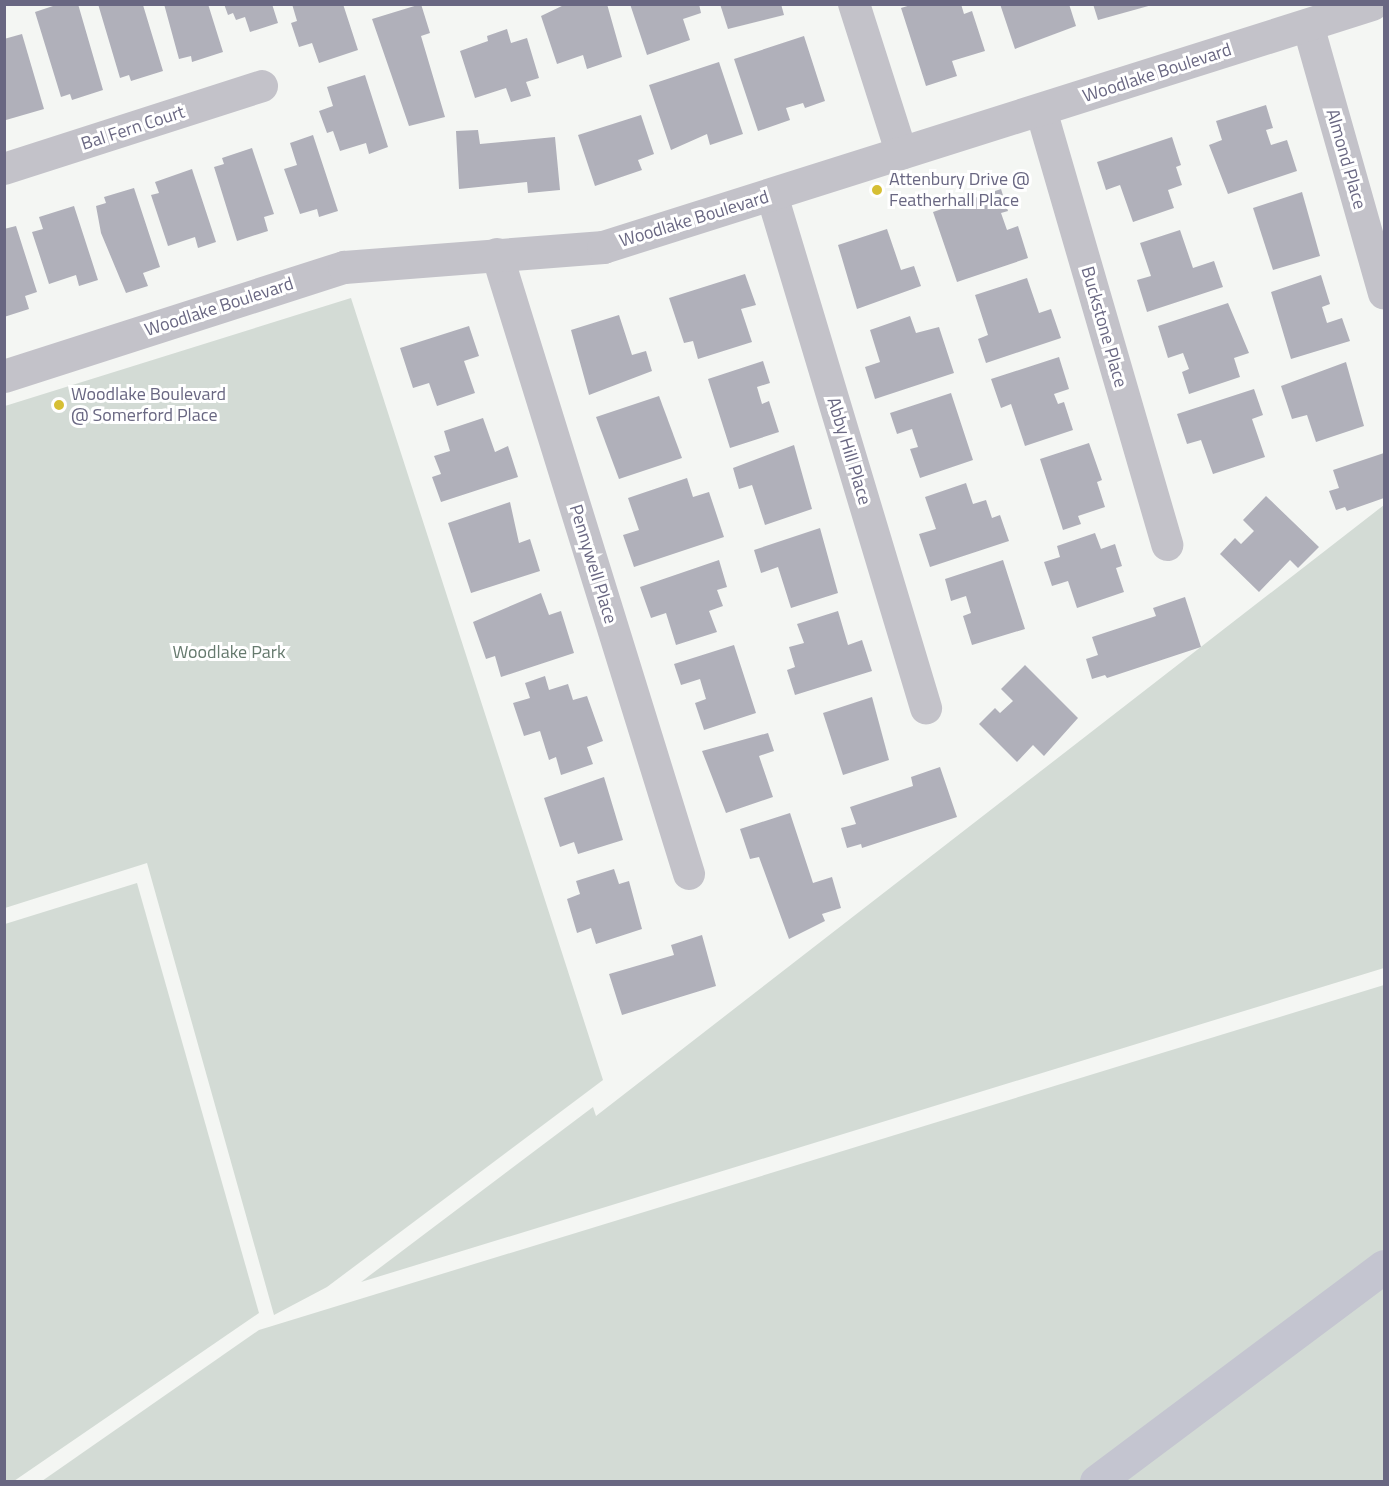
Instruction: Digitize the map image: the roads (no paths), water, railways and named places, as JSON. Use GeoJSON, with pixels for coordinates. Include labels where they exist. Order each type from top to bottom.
{"type":"FeatureCollection","features":[{"type":"Feature","properties":{"kind":"street"},"geometry":{"type":"LineString","coordinates":[[854,4],[902,154]]}},
{"type":"Feature","properties":{"kind":"street","name":"Woodlake Boulevard"},"geometry":{"type":"LineString","coordinates":[[4,376],[344,267],[603,247],[1372,4]]}},
{"type":"Feature","properties":{"kind":"street","name":"Almond Place"},"geometry":{"type":"LineString","coordinates":[[1308,25],[1384,293]]}},
{"type":"Feature","properties":{"kind":"street","name":"Bal Fern Court"},"geometry":{"type":"LineString","coordinates":[[4,169],[262,86]]}},
{"type":"Feature","properties":{"kind":"street","name":"Buckstone Place"},"geometry":{"type":"LineString","coordinates":[[1041,110],[1167,545]]}},
{"type":"Feature","properties":{"kind":"street","name":"Abby Hill Place"},"geometry":{"type":"LineString","coordinates":[[772,195],[926,708]]}},
{"type":"Feature","properties":{"kind":"street","name":"Pennywell Place"},"geometry":{"type":"LineString","coordinates":[[497,254],[689,874]]}},
{"type":"Feature","properties":{"kind":"waterway"},"geometry":{"type":"LineString","coordinates":[[1097,1482],[1384,1267]]}},
{"type":"Feature","properties":{"kind":"place","name":"Attenbury Drive @ Featherhall Place"},"geometry":{"type":"Point","coordinates":[877,190]}},
{"type":"Feature","properties":{"kind":"place","name":"Woodlake Boulevard @ Somerford Place"},"geometry":{"type":"Point","coordinates":[59,405]}},
{"type":"Feature","properties":{"kind":"park label","name":"Woodlake Park"},"geometry":{"type":"Point","coordinates":[229,652]}}]}
